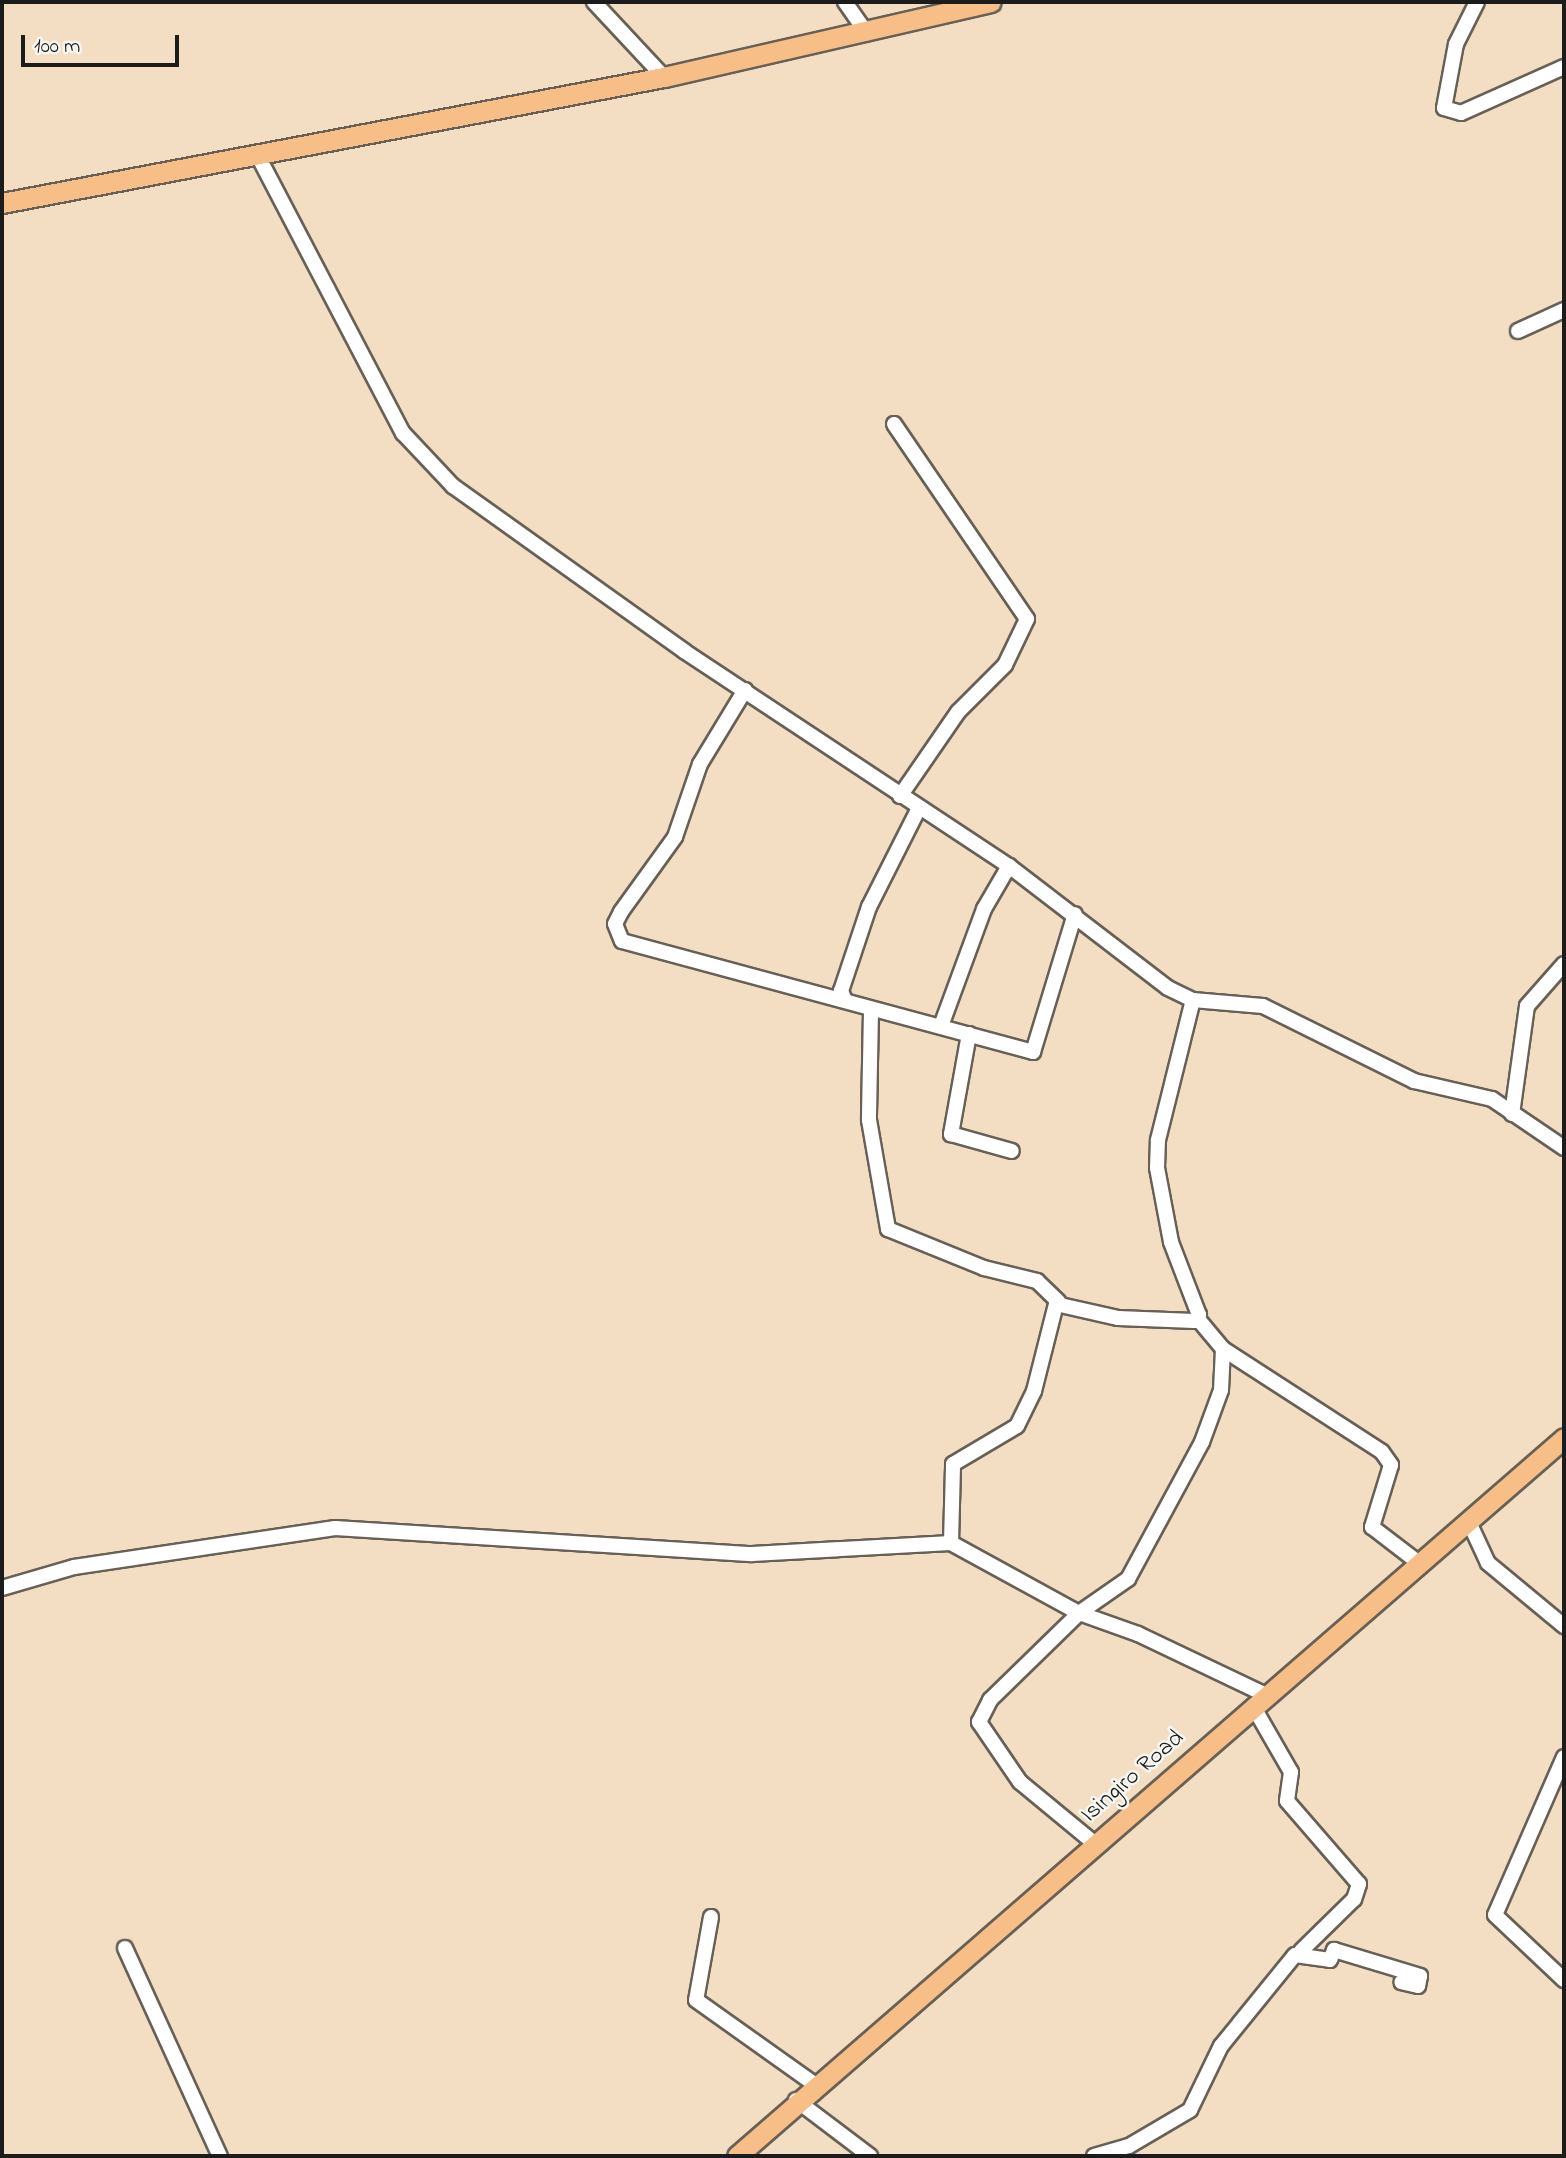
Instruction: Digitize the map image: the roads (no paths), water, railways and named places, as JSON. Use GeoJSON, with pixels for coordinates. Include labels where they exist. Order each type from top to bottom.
{"type":"FeatureCollection","features":[{"type":"Feature","properties":{"kind":"main road"},"geometry":{"type":"LineString","coordinates":[[2,203],[664,77],[867,33],[991,2]]}},
{"type":"Feature","properties":{"kind":"main road","name":"Isingiro Road"},"geometry":{"type":"LineString","coordinates":[[738,2156],[814,2084],[1564,1438]]}},
{"type":"Feature","properties":{"kind":"street"},"geometry":{"type":"LineString","coordinates":[[594,2],[664,77]]}},
{"type":"Feature","properties":{"kind":"street"},"geometry":{"type":"LineString","coordinates":[[845,2],[867,33]]}},
{"type":"Feature","properties":{"kind":"street"},"geometry":{"type":"LineString","coordinates":[[1477,2],[1456,44],[1444,108],[1461,113],[1564,67]]}},
{"type":"Feature","properties":{"kind":"street"},"geometry":{"type":"LineString","coordinates":[[258,156],[403,433],[424,460],[482,508],[918,810],[1009,866],[1075,914],[1133,964],[1193,1000],[1263,1006],[1414,1081],[1480,1094],[1564,1148]]}},
{"type":"Feature","properties":{"kind":"street"},"geometry":{"type":"LineString","coordinates":[[1518,331],[1564,310]]}},
{"type":"Feature","properties":{"kind":"street"},"geometry":{"type":"LineString","coordinates":[[894,424],[1027,619],[1005,665],[952,720],[900,796]]}},
{"type":"Feature","properties":{"kind":"street"},"geometry":{"type":"LineString","coordinates":[[745,690],[713,737],[676,837],[621,912],[616,935],[671,958],[845,998],[870,1012],[941,1026],[1035,1050],[1075,914]]}},
{"type":"Feature","properties":{"kind":"street"},"geometry":{"type":"LineString","coordinates":[[845,998],[841,991],[869,907],[918,810]]}},
{"type":"Feature","properties":{"kind":"street"},"geometry":{"type":"LineString","coordinates":[[941,1026],[984,909],[1009,866]]}},
{"type":"Feature","properties":{"kind":"street"},"geometry":{"type":"LineString","coordinates":[[1512,1114],[1527,1006],[1564,964]]}},
{"type":"Feature","properties":{"kind":"street"},"geometry":{"type":"LineString","coordinates":[[1193,1000],[1158,1140],[1157,1168],[1171,1242],[1196,1300],[1198,1319],[1223,1349],[1382,1452],[1391,1465],[1372,1527],[1419,1563]]}},
{"type":"Feature","properties":{"kind":"street"},"geometry":{"type":"LineString","coordinates":[[870,1012],[869,1120],[888,1229],[984,1268],[1037,1281],[1059,1302],[1118,1318],[1198,1319]]}},
{"type":"Feature","properties":{"kind":"street"},"geometry":{"type":"LineString","coordinates":[[969,1034],[951,1133],[1012,1152]]}},
{"type":"Feature","properties":{"kind":"street"},"geometry":{"type":"LineString","coordinates":[[951,1543],[953,1464],[1017,1426],[1059,1302]]}},
{"type":"Feature","properties":{"kind":"street"},"geometry":{"type":"LineString","coordinates":[[1094,1843],[1020,1782],[979,1722],[990,1700],[1079,1613],[1128,1579],[1176,1493],[1221,1390],[1223,1349]]}},
{"type":"Feature","properties":{"kind":"street"},"geometry":{"type":"LineString","coordinates":[[1468,1520],[1488,1563],[1564,1626]]}},
{"type":"Feature","properties":{"kind":"street"},"geometry":{"type":"LineString","coordinates":[[2,1588],[74,1567],[335,1528],[752,1554],[951,1543],[1079,1613],[1138,1634],[1259,1700],[1291,1772],[1287,1801],[1359,1884],[1354,1899],[1301,1951],[1221,2046],[1190,2110],[1129,2146],[1094,2156]]}},
{"type":"Feature","properties":{"kind":"street"},"geometry":{"type":"LineString","coordinates":[[1564,1756],[1494,1915],[1564,1980]]}},
{"type":"Feature","properties":{"kind":"street"},"geometry":{"type":"LineString","coordinates":[[711,1917],[696,2000],[814,2084]]}},
{"type":"Feature","properties":{"kind":"street"},"geometry":{"type":"LineString","coordinates":[[125,1948],[220,2156]]}},
{"type":"Feature","properties":{"kind":"street"},"geometry":{"type":"LineString","coordinates":[[1301,1951],[1330,1960],[1334,1950],[1420,1976],[1418,1986],[1401,1982]]}},
{"type":"Feature","properties":{"kind":"street"},"geometry":{"type":"LineString","coordinates":[[796,2100],[870,2156]]}}]}
